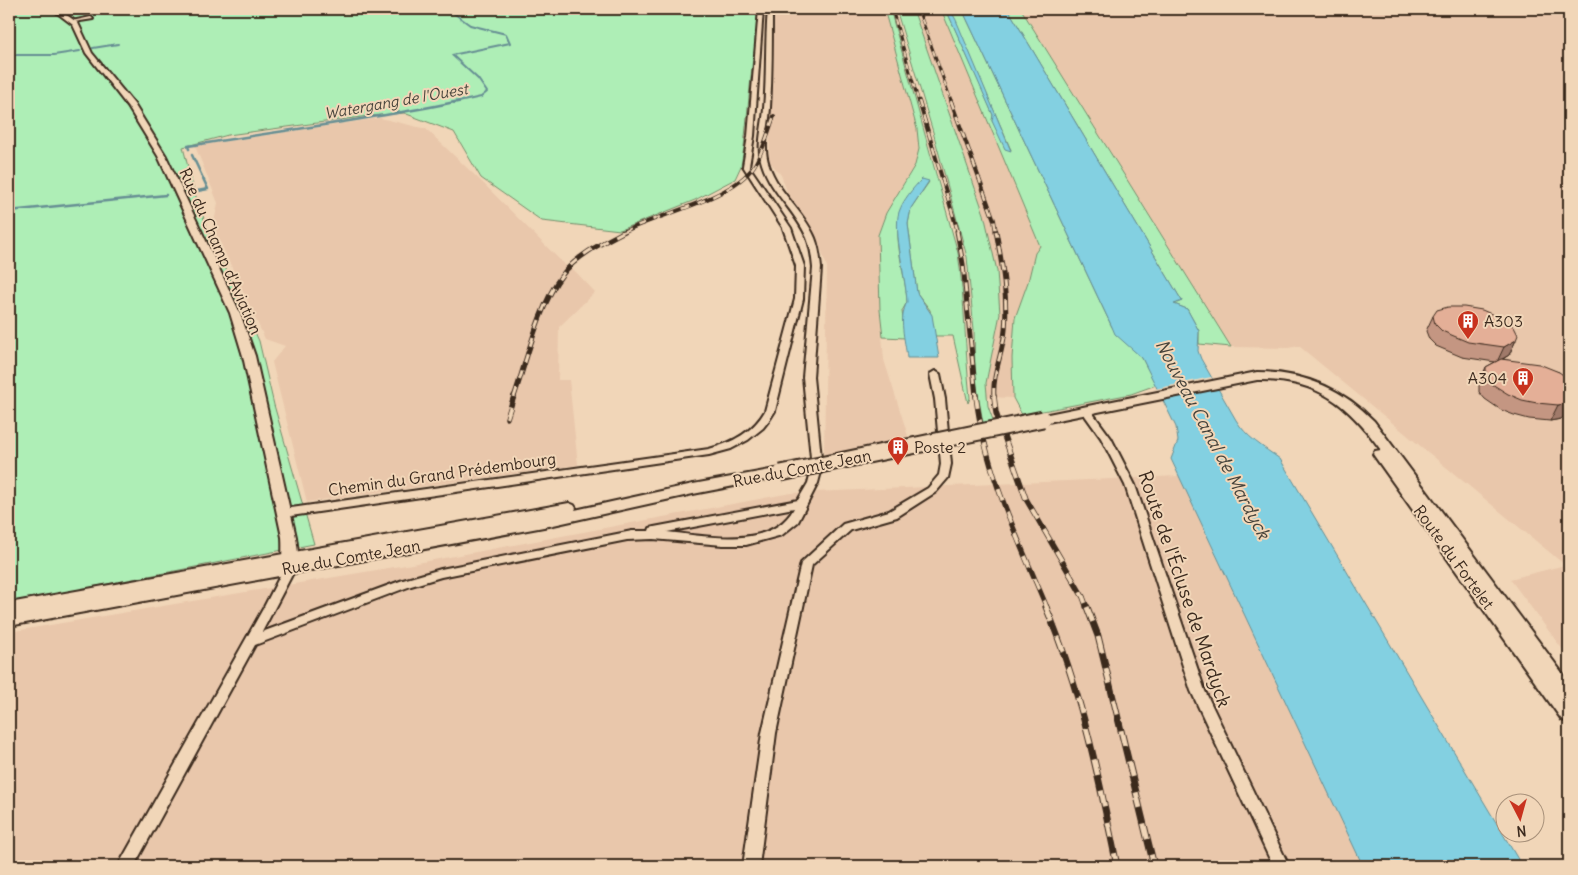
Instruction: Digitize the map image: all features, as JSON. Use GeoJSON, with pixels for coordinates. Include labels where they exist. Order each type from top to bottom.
{"type":"FeatureCollection","features":[{"type":"Feature","properties":{"kind":"main road","name":"Route du Fortelet"},"geometry":{"type":"LineString","coordinates":[[1086,410],[1246,377],[1264,375],[1287,377],[1314,385],[1340,399],[1357,411],[1369,424],[1569,695]]}},
{"type":"Feature","properties":{"kind":"main road","name":"Route du Fortelet"},"geometry":{"type":"LineString","coordinates":[[1340,399],[1569,715]]}},
{"type":"Feature","properties":{"kind":"main road","name":"Rue du Comte Jean"},"geometry":{"type":"LineString","coordinates":[[9,609],[549,521],[693,489],[781,473],[1086,410]]}},
{"type":"Feature","properties":{"kind":"main road","name":"Rue du Comte Jean"},"geometry":{"type":"LineString","coordinates":[[9,620],[290,563]]}},
{"type":"Feature","properties":{"kind":"street"},"geometry":{"type":"LineString","coordinates":[[55,9],[74,21],[91,18]]}},
{"type":"Feature","properties":{"kind":"street","name":"Chemin du Grand Prédembourg"},"geometry":{"type":"LineString","coordinates":[[284,513],[723,448],[753,432],[765,420],[770,411],[799,299],[801,278],[799,259],[787,228],[746,166],[751,136],[761,9]]}},
{"type":"Feature","properties":{"kind":"street"},"geometry":{"type":"LineString","coordinates":[[627,536],[672,536],[732,542],[754,540],[783,530],[791,522],[815,478],[818,462],[808,377],[817,259],[815,247],[810,236],[771,177],[764,160],[763,139],[767,110],[770,9]]}},
{"type":"Feature","properties":{"kind":"street","name":"Rue du Champ d'Aviation"},"geometry":{"type":"LineString","coordinates":[[74,21],[88,53],[132,108],[164,159],[235,313],[256,380],[289,536],[290,563]]}},
{"type":"Feature","properties":{"kind":"street"},"geometry":{"type":"LineString","coordinates":[[751,866],[771,726],[806,563],[843,530],[900,511],[932,490],[941,480],[946,472],[946,464],[936,374]]}},
{"type":"Feature","properties":{"kind":"street","name":"Route de l'Écluse de Mardyck"},"geometry":{"type":"LineString","coordinates":[[1086,410],[1106,438],[1130,485],[1195,685],[1280,866]]}},
{"type":"Feature","properties":{"kind":"street"},"geometry":{"type":"LineString","coordinates":[[252,641],[407,583],[441,573],[803,503]]}},
{"type":"Feature","properties":{"kind":"street"},"geometry":{"type":"LineString","coordinates":[[126,866],[252,641],[290,563]]}},
{"type":"Feature","properties":{"kind":"shaded area"},"geometry":{"type":"Polygon","coordinates":[[[774,9],[884,9],[917,129],[919,149],[915,165],[886,213],[878,235],[880,310],[884,360],[909,439],[824,456],[827,267],[818,241],[788,194],[781,175],[769,161],[774,9]]]}},
{"type":"Feature","properties":{"kind":"shaded area"},"geometry":{"type":"Polygon","coordinates":[[[913,9],[941,9],[1040,246],[1035,253],[1012,358],[1013,398],[987,397],[986,383],[1000,314],[989,239],[984,214],[913,9]]]}},
{"type":"Feature","properties":{"kind":"shaded area"},"geometry":{"type":"Polygon","coordinates":[[[1021,9],[1569,9],[1569,658],[1510,579],[1565,565],[1299,346],[1288,348],[1231,347],[1021,9]]]}},
{"type":"Feature","properties":{"kind":"shaded area"},"geometry":{"type":"Polygon","coordinates":[[[380,118],[426,129],[595,292],[559,327],[558,380],[569,380],[578,465],[307,502],[272,362],[285,346],[265,339],[213,227],[218,203],[195,146],[380,118]]]}},
{"type":"Feature","properties":{"kind":"shaded area"},"geometry":{"type":"Polygon","coordinates":[[[1179,476],[1363,866],[9,866],[9,632],[412,564],[791,493],[1179,476]]]}},
{"type":"Feature","properties":{"kind":"green space"},"geometry":{"type":"Polygon","coordinates":[[[9,9],[762,9],[761,24],[753,57],[741,166],[735,179],[695,200],[620,230],[542,221],[481,178],[454,132],[404,113],[228,135],[183,147],[194,191],[208,230],[259,341],[274,405],[314,544],[9,603],[9,9]]]}},
{"type":"Feature","properties":{"kind":"green space"},"geometry":{"type":"Polygon","coordinates":[[[884,9],[890,9],[958,253],[970,398],[968,403],[953,336],[935,336],[930,310],[917,293],[908,224],[911,208],[929,182],[907,199],[900,212],[898,224],[899,250],[907,302],[902,311],[905,338],[883,337],[880,310],[878,235],[886,213],[915,165],[919,149],[917,129],[884,9]]]}},
{"type":"Feature","properties":{"kind":"green space"},"geometry":{"type":"Polygon","coordinates":[[[896,9],[913,9],[984,214],[997,271],[1000,314],[986,383],[988,406],[993,420],[983,423],[975,375],[974,330],[967,257],[933,132],[896,9]]]}},
{"type":"Feature","properties":{"kind":"green space"},"geometry":{"type":"Polygon","coordinates":[[[941,9],[946,9],[993,115],[992,121],[1011,150],[950,9],[962,9],[1112,327],[1142,358],[1156,385],[1131,394],[1022,415],[1013,398],[1012,358],[1015,318],[1028,282],[1035,253],[1040,246],[941,9]]]}},
{"type":"Feature","properties":{"kind":"green space"},"geometry":{"type":"Polygon","coordinates":[[[1008,9],[1021,9],[1231,347],[1199,344],[1199,331],[1187,309],[1174,304],[1182,301],[1008,9]]]}},
{"type":"Feature","properties":{"kind":"water"},"geometry":{"type":"Polygon","coordinates":[[[946,9],[950,9],[956,20],[1011,151],[1005,149],[992,121],[993,115],[946,9]]]}},
{"type":"Feature","properties":{"kind":"water","name":"Nouveau Canal de Mardyck"},"geometry":{"type":"Polygon","coordinates":[[[962,9],[1008,9],[1182,301],[1174,304],[1187,309],[1199,331],[1198,351],[1201,359],[1236,420],[1250,437],[1280,459],[1496,822],[1496,842],[1508,842],[1522,866],[1363,866],[1171,459],[1178,441],[1176,427],[1142,358],[1115,334],[962,9]]]}},
{"type":"Feature","properties":{"kind":"water"},"geometry":{"type":"Polygon","coordinates":[[[922,179],[929,181],[911,208],[908,224],[917,293],[932,315],[939,358],[907,358],[903,329],[903,315],[907,302],[899,243],[899,212],[912,190],[922,179]]]}},
{"type":"Feature","properties":{"kind":"pier"},"geometry":{"type":"Polygon","coordinates":[[[1211,377],[1217,387],[1160,399],[1155,389],[1211,377]]]}},
{"type":"Feature","properties":{"kind":"building"},"geometry":{"type":"Polygon","coordinates":[[[1448,307],[1482,310],[1503,319],[1514,327],[1518,335],[1516,340],[1504,347],[1468,342],[1442,331],[1435,324],[1433,316],[1437,310],[1448,307]]]}},
{"type":"Feature","properties":{"kind":"building"},"geometry":{"type":"Polygon","coordinates":[[[1501,359],[1539,364],[1559,372],[1569,379],[1569,403],[1558,405],[1522,400],[1492,384],[1486,377],[1486,367],[1501,359]]]}},
{"type":"Feature","properties":{"kind":"waterway","name":"Watergang de l'Ouest"},"geometry":{"type":"LineString","coordinates":[[448,9],[470,25],[506,34],[510,43],[452,55],[478,79],[487,92],[481,97],[454,103]]}},
{"type":"Feature","properties":{"kind":"waterway"},"geometry":{"type":"LineString","coordinates":[[93,48],[118,44]]}},
{"type":"Feature","properties":{"kind":"waterway"},"geometry":{"type":"LineString","coordinates":[[9,55],[54,55],[80,51]]}},
{"type":"Feature","properties":{"kind":"waterway","name":"Watergang de l'Ouest"},"geometry":{"type":"LineString","coordinates":[[189,149],[188,146],[358,120],[460,101]]}},
{"type":"Feature","properties":{"kind":"waterway","name":"Watergang de l'Ouest"},"geometry":{"type":"LineString","coordinates":[[192,155],[208,189],[192,192]]}},
{"type":"Feature","properties":{"kind":"waterway","name":"Watergang de l'Ouest"},"geometry":{"type":"LineString","coordinates":[[9,211],[166,195]]}},
{"type":"Feature","properties":{"kind":"railway"},"geometry":{"type":"LineString","coordinates":[[892,9],[919,103]]}},
{"type":"Feature","properties":{"kind":"railway"},"geometry":{"type":"LineString","coordinates":[[918,9],[952,103]]}},
{"type":"Feature","properties":{"kind":"railway"},"geometry":{"type":"LineString","coordinates":[[919,101],[958,232]]}},
{"type":"Feature","properties":{"kind":"railway"},"geometry":{"type":"LineString","coordinates":[[951,101],[994,220],[996,232]]}},
{"type":"Feature","properties":{"kind":"railway"},"geometry":{"type":"LineString","coordinates":[[624,232],[712,197],[743,178],[754,166],[763,148],[774,116]]}},
{"type":"Feature","properties":{"kind":"railway"},"geometry":{"type":"LineString","coordinates":[[957,231],[963,264],[976,397]]}},
{"type":"Feature","properties":{"kind":"railway"},"geometry":{"type":"LineString","coordinates":[[994,396],[1006,317],[1004,280],[996,231]]}},
{"type":"Feature","properties":{"kind":"railway"},"geometry":{"type":"LineString","coordinates":[[514,397],[540,317],[554,287],[575,261],[600,244],[624,232]]}},
{"type":"Feature","properties":{"kind":"railway"},"geometry":{"type":"LineString","coordinates":[[507,418],[514,396]]}},
{"type":"Feature","properties":{"kind":"railway"},"geometry":{"type":"LineString","coordinates":[[976,396],[980,424],[995,478],[1014,530],[1047,608]]}},
{"type":"Feature","properties":{"kind":"railway"},"geometry":{"type":"LineString","coordinates":[[994,396],[996,413],[1026,499],[1083,597],[1087,608]]}},
{"type":"Feature","properties":{"kind":"railway"},"geometry":{"type":"LineString","coordinates":[[1046,607],[1079,702],[1096,767],[1117,866]]}},
{"type":"Feature","properties":{"kind":"railway"},"geometry":{"type":"LineString","coordinates":[[1087,607],[1098,636],[1154,866]]}},
{"type":"Feature","properties":{"kind":"place","name":"A303"},"geometry":{"type":"Point","coordinates":[1468,340]}},
{"type":"Feature","properties":{"kind":"place","name":"A304"},"geometry":{"type":"Point","coordinates":[1523,397]}},
{"type":"Feature","properties":{"kind":"place","name":"Poste 2"},"geometry":{"type":"Point","coordinates":[898,466]}}]}
